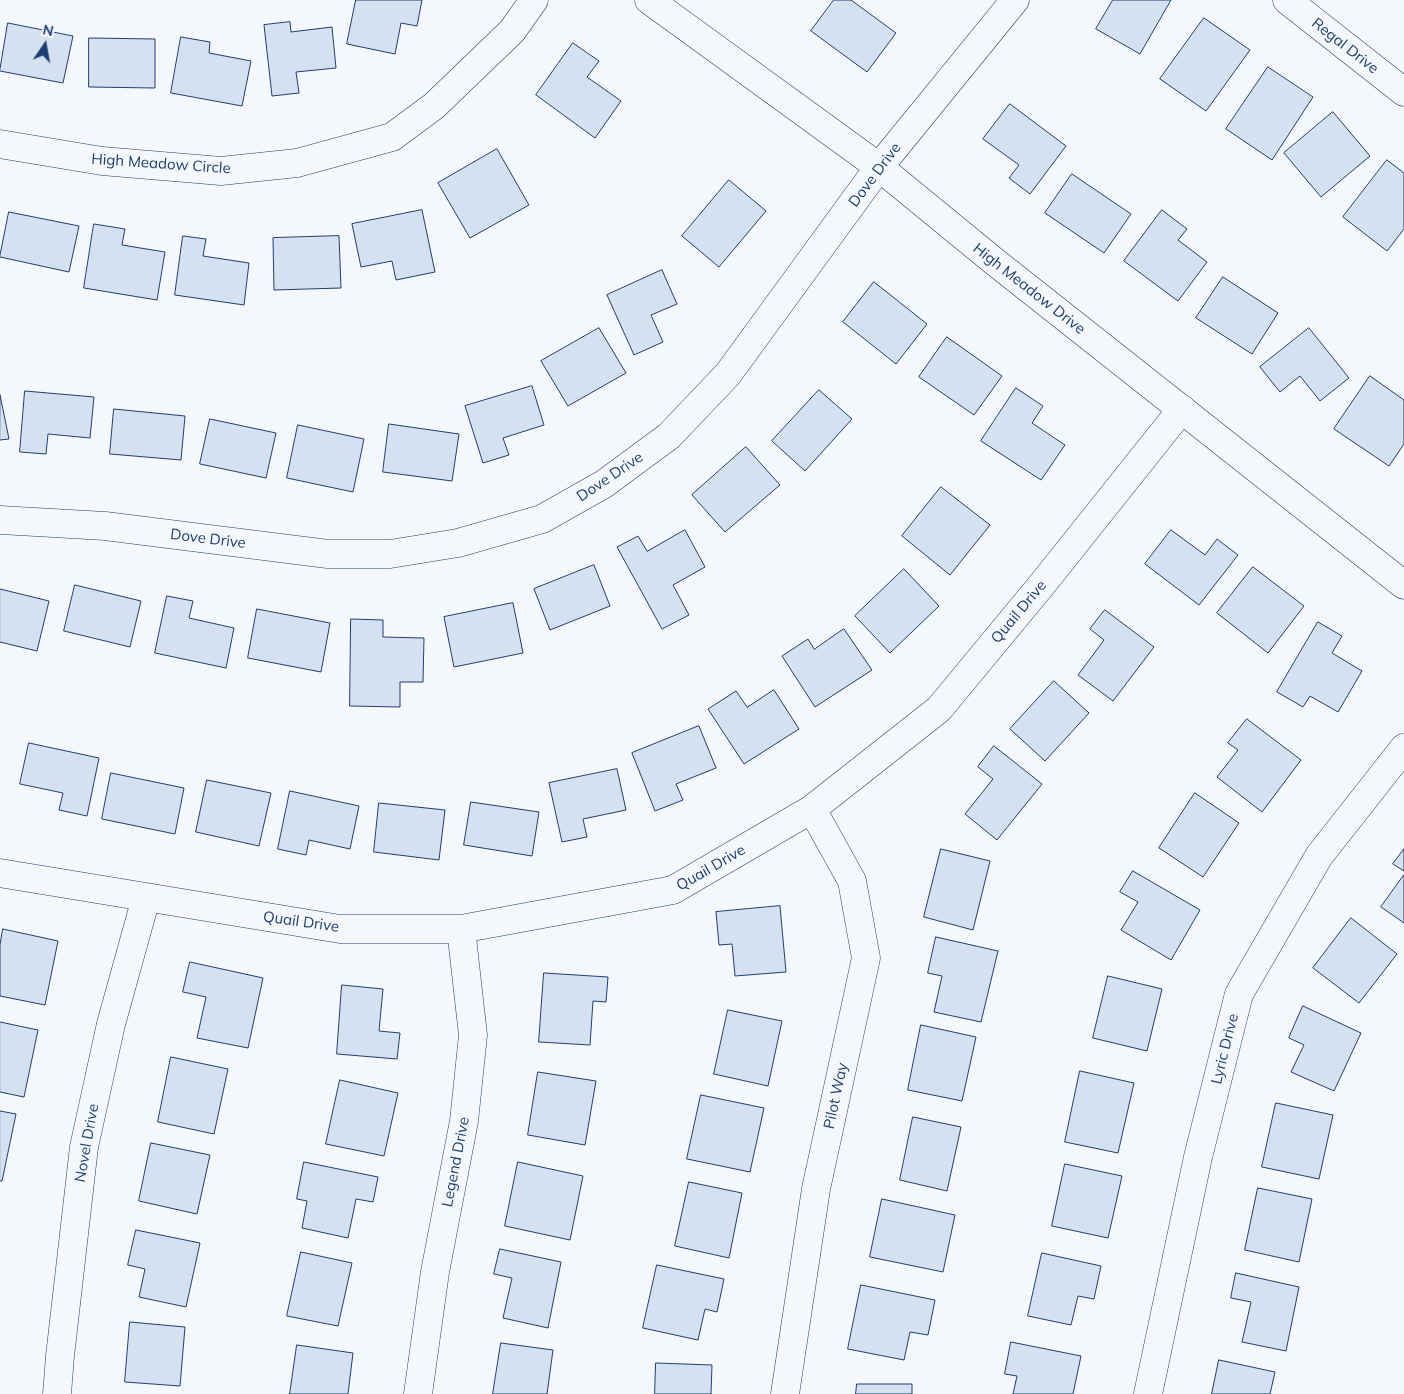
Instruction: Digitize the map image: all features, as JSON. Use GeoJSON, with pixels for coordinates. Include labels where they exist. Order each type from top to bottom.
{"type":"FeatureCollection","features":[{"type":"Feature","properties":{"kind":"street","name":"High Meadow Circle"},"geometry":{"type":"LineString","coordinates":[[0,144],[102,161],[222,171],[297,163],[392,136],[434,106],[491,52],[512,31],[534,0]]}},
{"type":"Feature","properties":{"kind":"street","name":"High Meadow Drive"},"geometry":{"type":"LineString","coordinates":[[649,0],[879,167],[995,262],[1404,584]]}},
{"type":"Feature","properties":{"kind":"street","name":"Dove Drive"},"geometry":{"type":"LineString","coordinates":[[0,520],[105,526],[328,554],[390,554],[458,543],[542,520],[604,484],[669,436],[728,374],[879,167],[1016,0]]}},
{"type":"Feature","properties":{"kind":"street","name":"Regal Drive"},"geometry":{"type":"LineString","coordinates":[[1286,0],[1404,92]]}},
{"type":"Feature","properties":{"kind":"street","name":"Quail Drive"},"geometry":{"type":"LineString","coordinates":[[0,874],[340,929],[461,929],[674,890],[812,809],[939,709],[1044,582],[1182,409]]}},
{"type":"Feature","properties":{"kind":"street","name":"Lyric Drive"},"geometry":{"type":"LineString","coordinates":[[1148,1394],[1198,1157],[1239,994],[1319,856],[1404,748]]}},
{"type":"Feature","properties":{"kind":"street","name":"Pilot Way"},"geometry":{"type":"LineString","coordinates":[[785,1394],[816,1189],[866,958],[852,881],[812,809]]}},
{"type":"Feature","properties":{"kind":"street","name":"Novel Drive"},"geometry":{"type":"LineString","coordinates":[[58,1394],[60,1356],[84,1147],[111,1024],[146,898]]}},
{"type":"Feature","properties":{"kind":"street","name":"Legend Drive"},"geometry":{"type":"LineString","coordinates":[[418,1394],[435,1272],[464,1121],[473,1035],[461,929]]}},
{"type":"Feature","properties":{"kind":"building"},"geometry":{"type":"Polygon","coordinates":[[[356,0],[422,0],[417,26],[401,23],[395,54],[347,44],[356,0]]]}},
{"type":"Feature","properties":{"kind":"building"},"geometry":{"type":"Polygon","coordinates":[[[834,0],[851,0],[896,33],[867,72],[811,31],[834,0]]]}},
{"type":"Feature","properties":{"kind":"building"},"geometry":{"type":"Polygon","coordinates":[[[1113,0],[1171,0],[1140,54],[1096,29],[1113,0]]]}},
{"type":"Feature","properties":{"kind":"building"},"geometry":{"type":"Polygon","coordinates":[[[1204,18],[1250,50],[1206,111],[1160,79],[1204,18]]]}},
{"type":"Feature","properties":{"kind":"building"},"geometry":{"type":"Polygon","coordinates":[[[290,22],[291,32],[332,27],[336,68],[296,72],[299,93],[272,96],[264,25],[290,22]]]}},
{"type":"Feature","properties":{"kind":"building"},"geometry":{"type":"Polygon","coordinates":[[[8,23],[73,36],[63,83],[0,71],[8,23]]]}},
{"type":"Feature","properties":{"kind":"building"},"geometry":{"type":"Polygon","coordinates":[[[181,37],[210,42],[209,53],[251,61],[242,106],[171,93],[181,37]]]}},
{"type":"Feature","properties":{"kind":"building"},"geometry":{"type":"Polygon","coordinates":[[[89,38],[155,39],[155,88],[89,87],[89,38]]]}},
{"type":"Feature","properties":{"kind":"building"},"geometry":{"type":"Polygon","coordinates":[[[573,43],[599,61],[587,77],[621,101],[595,138],[536,95],[573,43]]]}},
{"type":"Feature","properties":{"kind":"building"},"geometry":{"type":"Polygon","coordinates":[[[1268,67],[1313,97],[1272,160],[1226,129],[1268,67]]]}},
{"type":"Feature","properties":{"kind":"building"},"geometry":{"type":"Polygon","coordinates":[[[1010,104],[1066,146],[1030,194],[1009,178],[1019,165],[983,139],[1010,104]]]}},
{"type":"Feature","properties":{"kind":"building"},"geometry":{"type":"Polygon","coordinates":[[[1333,112],[1370,156],[1321,197],[1284,153],[1333,112]]]}},
{"type":"Feature","properties":{"kind":"building"},"geometry":{"type":"Polygon","coordinates":[[[497,149],[529,205],[470,238],[438,183],[497,149]]]}},
{"type":"Feature","properties":{"kind":"building"},"geometry":{"type":"Polygon","coordinates":[[[1387,160],[1404,173],[1404,229],[1387,251],[1343,217],[1387,160]]]}},
{"type":"Feature","properties":{"kind":"building"},"geometry":{"type":"Polygon","coordinates":[[[1072,174],[1131,214],[1104,253],[1045,213],[1072,174]]]}},
{"type":"Feature","properties":{"kind":"building"},"geometry":{"type":"Polygon","coordinates":[[[729,180],[766,211],[719,267],[682,236],[729,180]]]}},
{"type":"Feature","properties":{"kind":"building"},"geometry":{"type":"Polygon","coordinates":[[[422,210],[435,272],[396,280],[392,261],[361,267],[352,224],[422,210]]]}},
{"type":"Feature","properties":{"kind":"building"},"geometry":{"type":"Polygon","coordinates":[[[1162,210],[1187,229],[1178,240],[1207,262],[1178,301],[1124,261],[1162,210]]]}},
{"type":"Feature","properties":{"kind":"building"},"geometry":{"type":"Polygon","coordinates":[[[9,212],[79,226],[69,272],[0,257],[9,212]]]}},
{"type":"Feature","properties":{"kind":"building"},"geometry":{"type":"Polygon","coordinates":[[[94,224],[125,229],[122,245],[165,252],[157,300],[84,288],[94,224]]]}},
{"type":"Feature","properties":{"kind":"building"},"geometry":{"type":"Polygon","coordinates":[[[183,236],[206,239],[203,256],[249,263],[244,305],[175,295],[183,236]]]}},
{"type":"Feature","properties":{"kind":"building"},"geometry":{"type":"Polygon","coordinates":[[[339,236],[341,288],[274,290],[273,238],[339,236]]]}},
{"type":"Feature","properties":{"kind":"building"},"geometry":{"type":"Polygon","coordinates":[[[662,270],[677,304],[651,315],[663,342],[634,355],[607,295],[662,270]]]}},
{"type":"Feature","properties":{"kind":"building"},"geometry":{"type":"Polygon","coordinates":[[[1223,277],[1278,313],[1252,354],[1196,318],[1223,277]]]}},
{"type":"Feature","properties":{"kind":"building"},"geometry":{"type":"Polygon","coordinates":[[[874,282],[927,324],[896,364],[843,322],[874,282]]]}},
{"type":"Feature","properties":{"kind":"building"},"geometry":{"type":"Polygon","coordinates":[[[599,328],[626,373],[568,406],[541,361],[599,328]]]}},
{"type":"Feature","properties":{"kind":"building"},"geometry":{"type":"Polygon","coordinates":[[[1309,328],[1349,378],[1320,401],[1300,376],[1280,392],[1260,367],[1309,328]]]}},
{"type":"Feature","properties":{"kind":"building"},"geometry":{"type":"Polygon","coordinates":[[[947,337],[1002,376],[974,415],[919,377],[947,337]]]}},
{"type":"Feature","properties":{"kind":"building"},"geometry":{"type":"Polygon","coordinates":[[[1370,376],[1404,400],[1404,444],[1389,466],[1334,429],[1370,376]]]}},
{"type":"Feature","properties":{"kind":"building"},"geometry":{"type":"Polygon","coordinates":[[[532,386],[544,425],[503,438],[509,455],[483,463],[465,406],[532,386]]]}},
{"type":"Feature","properties":{"kind":"building"},"geometry":{"type":"Polygon","coordinates":[[[1016,388],[1043,406],[1032,423],[1065,445],[1041,480],[981,441],[1016,388]]]}},
{"type":"Feature","properties":{"kind":"building"},"geometry":{"type":"Polygon","coordinates":[[[819,390],[852,419],[805,471],[772,441],[819,390]]]}},
{"type":"Feature","properties":{"kind":"building"},"geometry":{"type":"Polygon","coordinates":[[[25,391],[94,397],[90,438],[48,434],[46,454],[20,452],[25,391]]]}},
{"type":"Feature","properties":{"kind":"building"},"geometry":{"type":"Polygon","coordinates":[[[0,395],[9,439],[0,440],[0,395]]]}},
{"type":"Feature","properties":{"kind":"building"},"geometry":{"type":"Polygon","coordinates":[[[114,409],[185,416],[181,460],[110,454],[114,409]]]}},
{"type":"Feature","properties":{"kind":"building"},"geometry":{"type":"Polygon","coordinates":[[[210,419],[276,433],[266,478],[200,464],[210,419]]]}},
{"type":"Feature","properties":{"kind":"building"},"geometry":{"type":"Polygon","coordinates":[[[389,424],[459,434],[452,481],[383,472],[389,424]]]}},
{"type":"Feature","properties":{"kind":"building"},"geometry":{"type":"Polygon","coordinates":[[[298,425],[364,439],[353,492],[287,478],[298,425]]]}},
{"type":"Feature","properties":{"kind":"building"},"geometry":{"type":"Polygon","coordinates":[[[746,447],[780,485],[725,532],[692,495],[746,447]]]}},
{"type":"Feature","properties":{"kind":"building"},"geometry":{"type":"Polygon","coordinates":[[[941,487],[990,525],[950,575],[902,536],[941,487]]]}},
{"type":"Feature","properties":{"kind":"building"},"geometry":{"type":"Polygon","coordinates":[[[685,530],[705,567],[673,585],[689,615],[662,629],[617,547],[638,536],[647,551],[685,530]]]}},
{"type":"Feature","properties":{"kind":"building"},"geometry":{"type":"Polygon","coordinates":[[[1171,530],[1205,555],[1217,539],[1238,555],[1199,605],[1145,564],[1171,530]]]}},
{"type":"Feature","properties":{"kind":"building"},"geometry":{"type":"Polygon","coordinates":[[[594,565],[610,606],[550,630],[534,589],[594,565]]]}},
{"type":"Feature","properties":{"kind":"building"},"geometry":{"type":"Polygon","coordinates":[[[1253,567],[1304,606],[1268,653],[1217,613],[1253,567]]]}},
{"type":"Feature","properties":{"kind":"building"},"geometry":{"type":"Polygon","coordinates":[[[904,569],[939,606],[890,653],[855,616],[904,569]]]}},
{"type":"Feature","properties":{"kind":"building"},"geometry":{"type":"Polygon","coordinates":[[[75,585],[141,601],[130,647],[64,631],[75,585]]]}},
{"type":"Feature","properties":{"kind":"building"},"geometry":{"type":"Polygon","coordinates":[[[0,589],[49,601],[37,651],[0,642],[0,589]]]}},
{"type":"Feature","properties":{"kind":"building"},"geometry":{"type":"Polygon","coordinates":[[[167,596],[193,601],[189,618],[234,628],[226,668],[155,653],[167,596]]]}},
{"type":"Feature","properties":{"kind":"building"},"geometry":{"type":"Polygon","coordinates":[[[513,603],[523,653],[454,667],[444,617],[513,603]]]}},
{"type":"Feature","properties":{"kind":"building"},"geometry":{"type":"Polygon","coordinates":[[[257,609],[330,623],[321,672],[248,658],[257,609]]]}},
{"type":"Feature","properties":{"kind":"building"},"geometry":{"type":"Polygon","coordinates":[[[1105,610],[1154,647],[1113,701],[1078,675],[1104,640],[1090,629],[1105,610]]]}},
{"type":"Feature","properties":{"kind":"building"},"geometry":{"type":"Polygon","coordinates":[[[351,619],[383,620],[383,637],[424,638],[423,682],[400,682],[400,707],[350,706],[351,619]]]}},
{"type":"Feature","properties":{"kind":"building"},"geometry":{"type":"Polygon","coordinates":[[[1318,622],[1342,636],[1332,653],[1362,671],[1338,712],[1310,696],[1303,707],[1277,692],[1318,622]]]}},
{"type":"Feature","properties":{"kind":"building"},"geometry":{"type":"Polygon","coordinates":[[[844,629],[872,670],[815,707],[782,656],[808,639],[814,649],[844,629]]]}},
{"type":"Feature","properties":{"kind":"building"},"geometry":{"type":"Polygon","coordinates":[[[1054,681],[1089,713],[1045,761],[1010,729],[1054,681]]]}},
{"type":"Feature","properties":{"kind":"building"},"geometry":{"type":"Polygon","coordinates":[[[774,690],[799,729],[744,764],[708,709],[736,691],[747,707],[774,690]]]}},
{"type":"Feature","properties":{"kind":"building"},"geometry":{"type":"Polygon","coordinates":[[[1247,719],[1301,760],[1262,812],[1217,777],[1238,750],[1228,743],[1247,719]]]}},
{"type":"Feature","properties":{"kind":"building"},"geometry":{"type":"Polygon","coordinates":[[[699,726],[716,768],[676,784],[683,800],[655,811],[632,753],[699,726]]]}},
{"type":"Feature","properties":{"kind":"building"},"geometry":{"type":"Polygon","coordinates":[[[29,743],[99,758],[87,816],[59,810],[63,793],[20,784],[29,743]]]}},
{"type":"Feature","properties":{"kind":"building"},"geometry":{"type":"Polygon","coordinates":[[[994,746],[1042,784],[997,840],[965,814],[993,779],[978,767],[994,746]]]}},
{"type":"Feature","properties":{"kind":"building"},"geometry":{"type":"Polygon","coordinates":[[[617,769],[626,810],[583,819],[587,837],[562,842],[549,783],[617,769]]]}},
{"type":"Feature","properties":{"kind":"building"},"geometry":{"type":"Polygon","coordinates":[[[111,773],[184,788],[175,834],[102,819],[111,773]]]}},
{"type":"Feature","properties":{"kind":"building"},"geometry":{"type":"Polygon","coordinates":[[[207,780],[271,793],[259,846],[196,832],[207,780]]]}},
{"type":"Feature","properties":{"kind":"building"},"geometry":{"type":"Polygon","coordinates":[[[290,791],[359,806],[350,849],[309,840],[306,855],[278,849],[290,791]]]}},
{"type":"Feature","properties":{"kind":"building"},"geometry":{"type":"Polygon","coordinates":[[[1195,793],[1239,823],[1203,877],[1159,848],[1195,793]]]}},
{"type":"Feature","properties":{"kind":"building"},"geometry":{"type":"Polygon","coordinates":[[[471,802],[539,812],[532,856],[464,845],[471,802]]]}},
{"type":"Feature","properties":{"kind":"building"},"geometry":{"type":"Polygon","coordinates":[[[379,803],[445,810],[439,860],[374,852],[379,803]]]}},
{"type":"Feature","properties":{"kind":"building"},"geometry":{"type":"Polygon","coordinates":[[[941,849],[990,861],[973,930],[924,917],[941,849]]]}},
{"type":"Feature","properties":{"kind":"building"},"geometry":{"type":"Polygon","coordinates":[[[1404,849],[1404,871],[1393,864],[1404,849]]]}},
{"type":"Feature","properties":{"kind":"building"},"geometry":{"type":"Polygon","coordinates":[[[1133,871],[1200,910],[1171,960],[1121,930],[1138,902],[1120,892],[1133,871]]]}},
{"type":"Feature","properties":{"kind":"building"},"geometry":{"type":"Polygon","coordinates":[[[1404,875],[1404,923],[1381,907],[1404,875]]]}},
{"type":"Feature","properties":{"kind":"building"},"geometry":{"type":"Polygon","coordinates":[[[780,906],[786,972],[735,976],[732,944],[719,945],[716,912],[780,906]]]}},
{"type":"Feature","properties":{"kind":"building"},"geometry":{"type":"Polygon","coordinates":[[[1351,918],[1397,954],[1359,1003],[1313,968],[1351,918]]]}},
{"type":"Feature","properties":{"kind":"building"},"geometry":{"type":"Polygon","coordinates":[[[3,929],[58,941],[45,1005],[0,996],[0,945],[3,929]]]}},
{"type":"Feature","properties":{"kind":"building"},"geometry":{"type":"Polygon","coordinates":[[[936,937],[998,951],[981,1022],[934,1012],[942,976],[928,973],[936,937]]]}},
{"type":"Feature","properties":{"kind":"building"},"geometry":{"type":"Polygon","coordinates":[[[190,962],[263,978],[248,1048],[197,1038],[206,997],[183,992],[190,962]]]}},
{"type":"Feature","properties":{"kind":"building"},"geometry":{"type":"Polygon","coordinates":[[[544,973],[608,977],[606,1002],[593,1001],[590,1045],[539,1042],[544,973]]]}},
{"type":"Feature","properties":{"kind":"building"},"geometry":{"type":"Polygon","coordinates":[[[1108,976],[1162,989],[1147,1051],[1093,1038],[1108,976]]]}},
{"type":"Feature","properties":{"kind":"building"},"geometry":{"type":"Polygon","coordinates":[[[342,985],[383,989],[379,1031],[400,1033],[397,1059],[337,1054],[342,985]]]}},
{"type":"Feature","properties":{"kind":"building"},"geometry":{"type":"Polygon","coordinates":[[[1303,1006],[1361,1033],[1334,1091],[1291,1072],[1304,1045],[1289,1038],[1303,1006]]]}},
{"type":"Feature","properties":{"kind":"building"},"geometry":{"type":"Polygon","coordinates":[[[728,1010],[782,1021],[768,1086],[714,1074],[728,1010]]]}},
{"type":"Feature","properties":{"kind":"building"},"geometry":{"type":"Polygon","coordinates":[[[0,1022],[38,1030],[24,1097],[0,1092],[0,1022]]]}},
{"type":"Feature","properties":{"kind":"building"},"geometry":{"type":"Polygon","coordinates":[[[921,1025],[976,1037],[962,1101],[908,1090],[921,1025]]]}},
{"type":"Feature","properties":{"kind":"building"},"geometry":{"type":"Polygon","coordinates":[[[171,1057],[228,1069],[214,1134],[158,1122],[171,1057]]]}},
{"type":"Feature","properties":{"kind":"building"},"geometry":{"type":"Polygon","coordinates":[[[1080,1071],[1134,1083],[1118,1153],[1065,1142],[1080,1071]]]}},
{"type":"Feature","properties":{"kind":"building"},"geometry":{"type":"Polygon","coordinates":[[[538,1072],[596,1081],[585,1145],[528,1135],[538,1072]]]}},
{"type":"Feature","properties":{"kind":"building"},"geometry":{"type":"Polygon","coordinates":[[[340,1080],[398,1093],[384,1156],[326,1144],[340,1080]]]}},
{"type":"Feature","properties":{"kind":"building"},"geometry":{"type":"Polygon","coordinates":[[[701,1095],[764,1108],[750,1172],[687,1159],[701,1095]]]}},
{"type":"Feature","properties":{"kind":"building"},"geometry":{"type":"Polygon","coordinates":[[[1276,1103],[1333,1115],[1319,1179],[1262,1167],[1276,1103]]]}},
{"type":"Feature","properties":{"kind":"building"},"geometry":{"type":"Polygon","coordinates":[[[0,1111],[16,1114],[2,1181],[0,1181],[0,1111]]]}},
{"type":"Feature","properties":{"kind":"building"},"geometry":{"type":"Polygon","coordinates":[[[913,1117],[961,1127],[947,1191],[900,1180],[913,1117]]]}},
{"type":"Feature","properties":{"kind":"building"},"geometry":{"type":"Polygon","coordinates":[[[151,1143],[210,1155],[197,1214],[139,1201],[151,1143]]]}},
{"type":"Feature","properties":{"kind":"building"},"geometry":{"type":"Polygon","coordinates":[[[304,1162],[378,1177],[373,1202],[356,1199],[348,1238],[302,1228],[307,1201],[297,1199],[304,1162]]]}},
{"type":"Feature","properties":{"kind":"building"},"geometry":{"type":"Polygon","coordinates":[[[518,1162],[583,1176],[570,1240],[505,1226],[518,1162]]]}},
{"type":"Feature","properties":{"kind":"building"},"geometry":{"type":"Polygon","coordinates":[[[1065,1164],[1122,1176],[1108,1238],[1052,1226],[1065,1164]]]}},
{"type":"Feature","properties":{"kind":"building"},"geometry":{"type":"Polygon","coordinates":[[[689,1182],[742,1193],[729,1258],[675,1246],[689,1182]]]}},
{"type":"Feature","properties":{"kind":"building"},"geometry":{"type":"Polygon","coordinates":[[[1258,1188],[1312,1199],[1299,1262],[1245,1250],[1258,1188]]]}},
{"type":"Feature","properties":{"kind":"building"},"geometry":{"type":"Polygon","coordinates":[[[882,1199],[955,1215],[943,1272],[870,1257],[882,1199]]]}},
{"type":"Feature","properties":{"kind":"building"},"geometry":{"type":"Polygon","coordinates":[[[136,1230],[200,1243],[186,1307],[139,1297],[145,1269],[128,1265],[136,1230]]]}},
{"type":"Feature","properties":{"kind":"building"},"geometry":{"type":"Polygon","coordinates":[[[500,1249],[561,1262],[548,1328],[503,1318],[512,1278],[494,1274],[500,1249]]]}},
{"type":"Feature","properties":{"kind":"building"},"geometry":{"type":"Polygon","coordinates":[[[301,1252],[352,1263],[338,1326],[287,1316],[301,1252]]]}},
{"type":"Feature","properties":{"kind":"building"},"geometry":{"type":"Polygon","coordinates":[[[1042,1253],[1101,1266],[1094,1299],[1078,1296],[1071,1325],[1028,1316],[1042,1253]]]}},
{"type":"Feature","properties":{"kind":"building"},"geometry":{"type":"Polygon","coordinates":[[[657,1265],[724,1279],[717,1312],[705,1309],[698,1340],[643,1328],[657,1265]]]}},
{"type":"Feature","properties":{"kind":"building"},"geometry":{"type":"Polygon","coordinates":[[[1236,1273],[1299,1287],[1286,1351],[1242,1342],[1251,1302],[1231,1298],[1236,1273]]]}},
{"type":"Feature","properties":{"kind":"building"},"geometry":{"type":"Polygon","coordinates":[[[861,1285],[935,1300],[928,1335],[910,1332],[904,1360],[848,1349],[861,1285]]]}},
{"type":"Feature","properties":{"kind":"building"},"geometry":{"type":"Polygon","coordinates":[[[130,1322],[185,1327],[180,1386],[125,1382],[130,1322]]]}},
{"type":"Feature","properties":{"kind":"building"},"geometry":{"type":"Polygon","coordinates":[[[1011,1342],[1081,1356],[1073,1394],[1013,1394],[1017,1376],[1005,1374],[1011,1342]]]}},
{"type":"Feature","properties":{"kind":"building"},"geometry":{"type":"Polygon","coordinates":[[[501,1343],[553,1350],[547,1394],[493,1394],[501,1343]]]}},
{"type":"Feature","properties":{"kind":"building"},"geometry":{"type":"Polygon","coordinates":[[[297,1345],[353,1353],[348,1394],[290,1394],[297,1345]]]}},
{"type":"Feature","properties":{"kind":"building"},"geometry":{"type":"Polygon","coordinates":[[[1219,1360],[1275,1372],[1270,1394],[1212,1394],[1219,1360]]]}},
{"type":"Feature","properties":{"kind":"building"},"geometry":{"type":"Polygon","coordinates":[[[656,1363],[712,1365],[711,1394],[655,1394],[656,1363]]]}},
{"type":"Feature","properties":{"kind":"building"},"geometry":{"type":"Polygon","coordinates":[[[857,1384],[912,1384],[912,1394],[856,1394],[857,1384]]]}}]}
